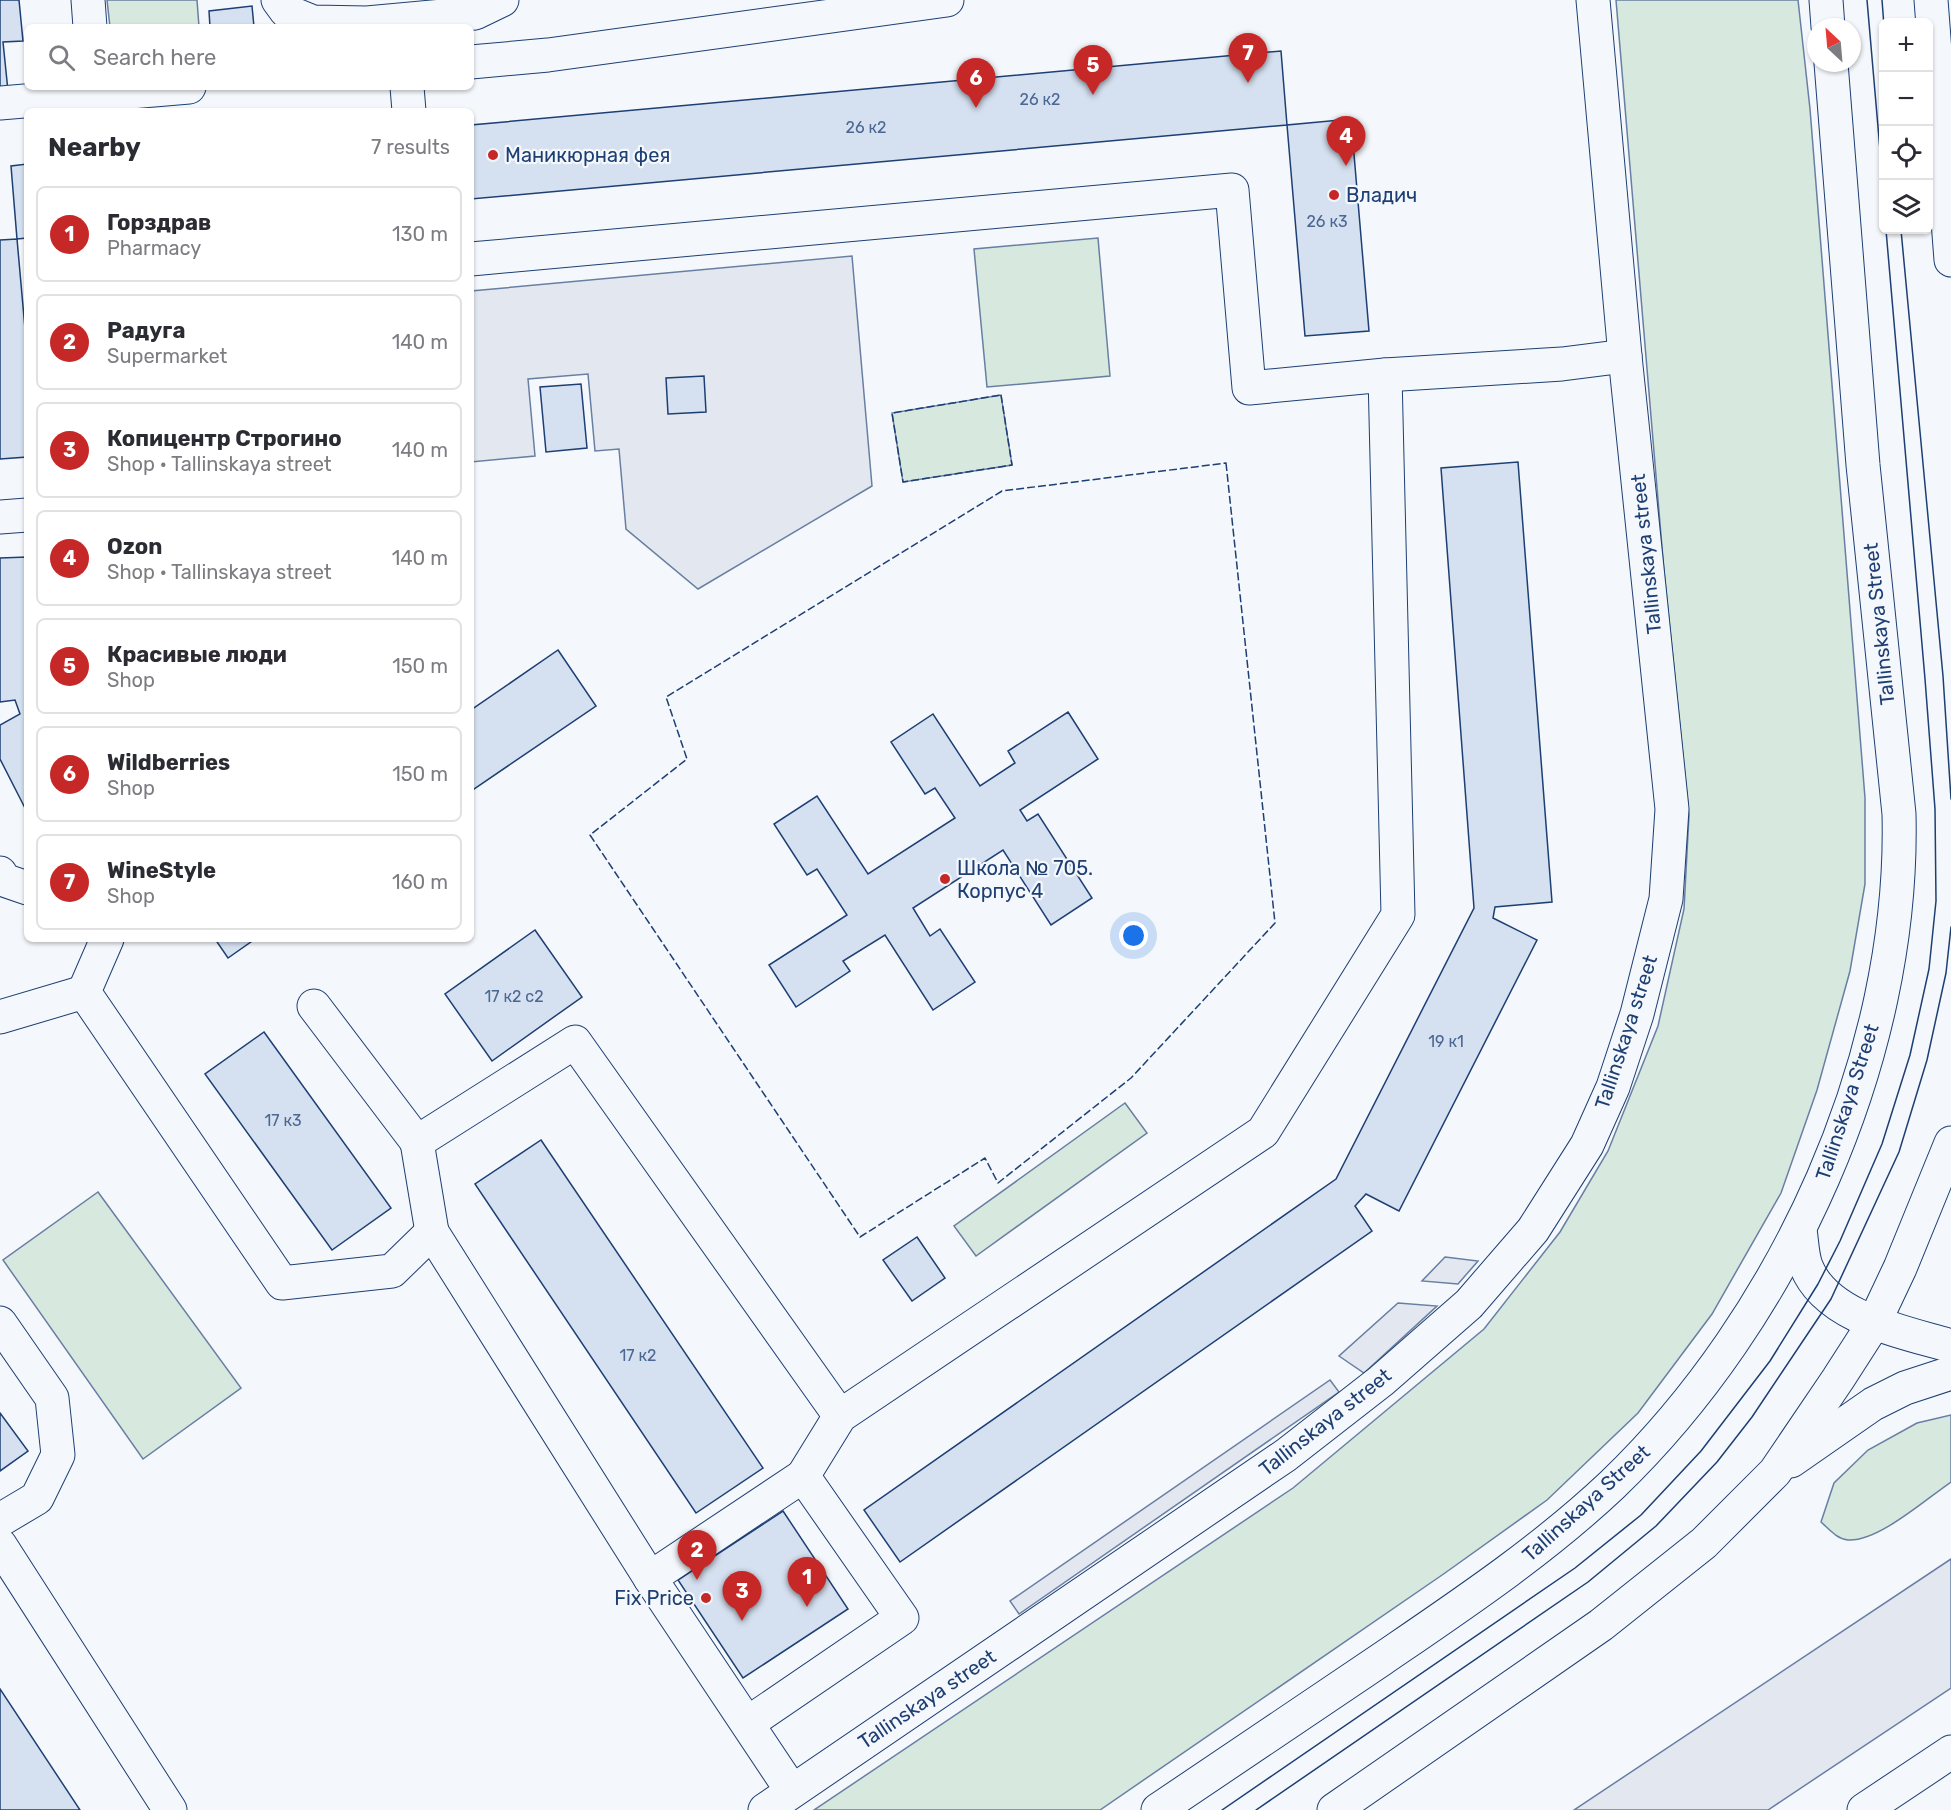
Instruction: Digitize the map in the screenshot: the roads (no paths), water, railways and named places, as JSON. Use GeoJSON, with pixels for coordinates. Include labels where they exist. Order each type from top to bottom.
{"type":"FeatureCollection","features":[{"type":"Feature","properties":{"kind":"main road"},"geometry":{"type":"LineString","coordinates":[[88,0],[90,24]]}},
{"type":"Feature","properties":{"kind":"main road"},"geometry":{"type":"LineString","coordinates":[[278,0],[286,11],[313,22],[367,23],[402,23],[475,13],[502,0]]}},
{"type":"Feature","properties":{"kind":"main road"},"geometry":{"type":"LineString","coordinates":[[474,62],[560,54],[947,0]]}},
{"type":"Feature","properties":{"kind":"main road","name":"Tallinskaya street"},"geometry":{"type":"LineString","coordinates":[[765,1810],[1286,1455],[1381,1381],[1469,1304],[1533,1230],[1587,1145],[1613,1087],[1637,1014],[1666,899],[1672,809],[1625,356],[1593,0]]}},
{"type":"Feature","properties":{"kind":"main road"},"geometry":{"type":"LineString","coordinates":[[1826,0],[1827,18]]}},
{"type":"Feature","properties":{"kind":"main road"},"geometry":{"type":"LineString","coordinates":[[1931,0],[1951,260]]}},
{"type":"Feature","properties":{"kind":"main road","name":"Tallinskaya Street"},"geometry":{"type":"LineString","coordinates":[[1158,1810],[1521,1562],[1612,1485],[1661,1434],[1701,1386],[1736,1337],[1800,1230],[1841,1132],[1863,1067],[1889,952],[1899,881],[1899,814],[1863,465],[1832,72]]}},
{"type":"Feature","properties":{"kind":"main road"},"geometry":{"type":"LineString","coordinates":[[0,103],[118,90]]}},
{"type":"Feature","properties":{"kind":"main road"},"geometry":{"type":"LineString","coordinates":[[407,90],[409,108]]}},
{"type":"Feature","properties":{"kind":"main road"},"geometry":{"type":"LineString","coordinates":[[474,259],[1232,190],[1249,387],[1385,375],[1562,364],[1625,356]]}},
{"type":"Feature","properties":{"kind":"main road"},"geometry":{"type":"LineString","coordinates":[[650,1578],[803,1476],[840,1416],[1263,1132],[1398,915],[1385,375]]}},
{"type":"Feature","properties":{"kind":"main road"},"geometry":{"type":"LineString","coordinates":[[0,517],[24,515]]}},
{"type":"Feature","properties":{"kind":"main road"},"geometry":{"type":"LineString","coordinates":[[0,873],[4,880],[24,887]]}},
{"type":"Feature","properties":{"kind":"main road"},"geometry":{"type":"LineString","coordinates":[[0,1017],[84,992],[106,942]]}},
{"type":"Feature","properties":{"kind":"main road"},"geometry":{"type":"LineString","coordinates":[[84,992],[282,1284],[392,1271],[432,1232]]}},
{"type":"Feature","properties":{"kind":"main road"},"geometry":{"type":"LineString","coordinates":[[314,1006],[417,1142],[432,1232],[650,1578],[792,1791]]}},
{"type":"Feature","properties":{"kind":"main road"},"geometry":{"type":"LineString","coordinates":[[417,1142],[575,1042],[840,1416]]}},
{"type":"Feature","properties":{"kind":"main road"},"geometry":{"type":"LineString","coordinates":[[1775,1472],[1874,1323],[1900,1268],[1951,1143]]}},
{"type":"Feature","properties":{"kind":"main road"},"geometry":{"type":"LineString","coordinates":[[1800,1230],[1805,1264],[1812,1278],[1831,1299],[1874,1323],[1951,1347]]}},
{"type":"Feature","properties":{"kind":"main road"},"geometry":{"type":"LineString","coordinates":[[0,1323],[52,1398],[58,1455],[37,1498],[0,1520]]}},
{"type":"Feature","properties":{"kind":"main road"},"geometry":{"type":"LineString","coordinates":[[1354,1805],[1633,1600],[1704,1543],[1775,1472],[1873,1404],[1905,1388],[1951,1373]]}},
{"type":"Feature","properties":{"kind":"main road"},"geometry":{"type":"LineString","coordinates":[[748,1723],[902,1618],[803,1476]]}},
{"type":"Feature","properties":{"kind":"main road"},"geometry":{"type":"LineString","coordinates":[[0,1545],[170,1810]]}},
{"type":"Feature","properties":{"kind":"main road"},"geometry":{"type":"LineString","coordinates":[[1864,1810],[1951,1752]]}},
{"type":"Feature","properties":{"kind":"tram line"},"geometry":{"type":"LineString","coordinates":[[1867,0],[1883,180]]}},
{"type":"Feature","properties":{"kind":"tram line"},"geometry":{"type":"LineString","coordinates":[[1882,0],[1883,18]]}},
{"type":"Feature","properties":{"kind":"tram line"},"geometry":{"type":"LineString","coordinates":[[1222,1810],[1575,1568],[1641,1515],[1701,1451],[1770,1361],[1818,1284],[1840,1241],[1882,1144],[1910,1055],[1929,969],[1936,901],[1935,809],[1886,234]]}},
{"type":"Feature","properties":{"kind":"tram line"},"geometry":{"type":"LineString","coordinates":[[1901,234],[1943,676],[1951,799]]}},
{"type":"Feature","properties":{"kind":"tram line"},"geometry":{"type":"LineString","coordinates":[[1256,1810],[1588,1582],[1656,1526],[1717,1462],[1752,1417],[1831,1299],[1899,1152],[1927,1060],[1946,973],[1951,927]]}},
{"type":"Feature","properties":{"kind":"place","name":"WineStyle"},"geometry":{"type":"Point","coordinates":[1248,83]}},
{"type":"Feature","properties":{"kind":"place","name":"Красивые люди"},"geometry":{"type":"Point","coordinates":[1093,95]}},
{"type":"Feature","properties":{"kind":"place","name":"Wildberries"},"geometry":{"type":"Point","coordinates":[976,108]}},
{"type":"Feature","properties":{"kind":"place","name":"Маникюрная фея"},"geometry":{"type":"Point","coordinates":[493,155]}},
{"type":"Feature","properties":{"kind":"place","name":"Ozon"},"geometry":{"type":"Point","coordinates":[1346,166]}},
{"type":"Feature","properties":{"kind":"place","name":"Владич"},"geometry":{"type":"Point","coordinates":[1334,195]}},
{"type":"Feature","properties":{"kind":"place","name":"Школа № 705. Корпус 4"},"geometry":{"type":"Point","coordinates":[945,879]}},
{"type":"Feature","properties":{"kind":"place","name":"Радуга"},"geometry":{"type":"Point","coordinates":[697,1580]}},
{"type":"Feature","properties":{"kind":"place","name":"Fix Price"},"geometry":{"type":"Point","coordinates":[706,1598]}},
{"type":"Feature","properties":{"kind":"place","name":"Горздрав"},"geometry":{"type":"Point","coordinates":[807,1607]}},
{"type":"Feature","properties":{"kind":"place","name":"Копицентр Строгино"},"geometry":{"type":"Point","coordinates":[742,1621]}}]}
